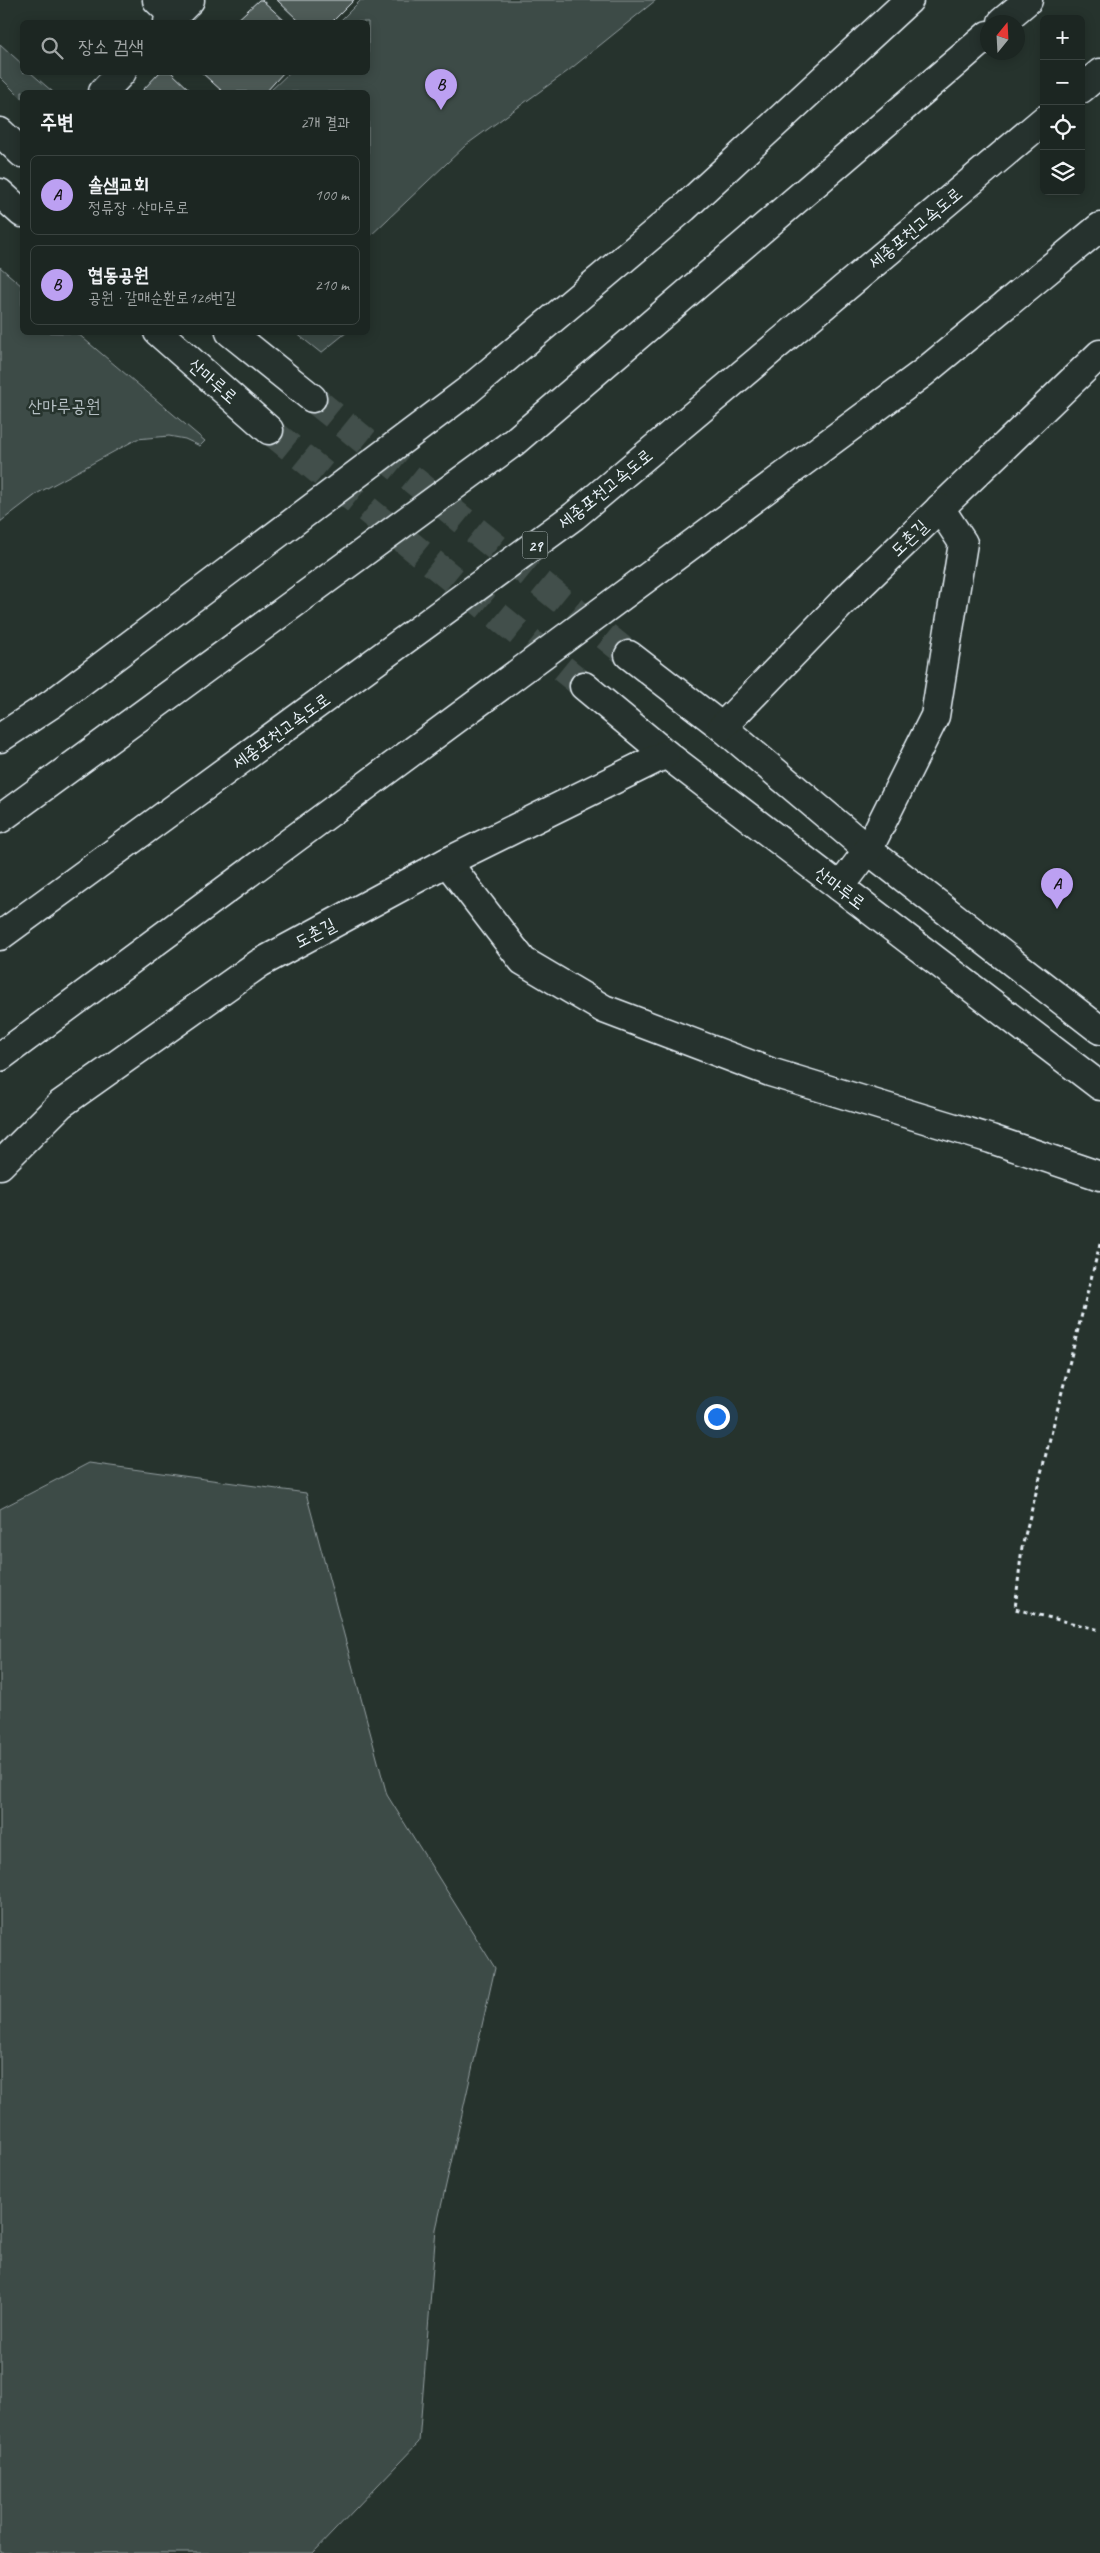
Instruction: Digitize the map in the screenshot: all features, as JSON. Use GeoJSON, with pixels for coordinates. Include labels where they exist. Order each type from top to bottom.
{"type":"FeatureCollection","features":[{"type":"Feature","properties":{"kind":"main road"},"geometry":{"type":"LineString","coordinates":[[0,738],[61,697],[466,392],[684,208],[909,0]]}},
{"type":"Feature","properties":{"kind":"main road"},"geometry":{"type":"LineString","coordinates":[[1010,15],[1028,0]]}},
{"type":"Feature","properties":{"kind":"main road"},"geometry":{"type":"LineString","coordinates":[[0,820],[514,442],[980,42]]}},
{"type":"Feature","properties":{"kind":"main road"},"geometry":{"type":"LineString","coordinates":[[1085,86],[1100,73]]}},
{"type":"Feature","properties":{"kind":"main road"},"geometry":{"type":"LineString","coordinates":[[105,90],[119,75]]}},
{"type":"Feature","properties":{"kind":"main road","name":"세종포천고속도로"},"geometry":{"type":"LineString","coordinates":[[0,936],[574,516],[1040,123]]}},
{"type":"Feature","properties":{"kind":"main road"},"geometry":{"type":"LineString","coordinates":[[0,132],[20,151]]}},
{"type":"Feature","properties":{"kind":"main road"},"geometry":{"type":"LineString","coordinates":[[0,193],[20,211]]}},
{"type":"Feature","properties":{"kind":"main road"},"geometry":{"type":"LineString","coordinates":[[0,1057],[923,373],[1100,227]]}},
{"type":"Feature","properties":{"kind":"main road","name":"산마루로"},"geometry":{"type":"LineString","coordinates":[[161,335],[269,430]]}},
{"type":"Feature","properties":{"kind":"main road"},"geometry":{"type":"LineString","coordinates":[[234,335],[312,398]]}},
{"type":"Feature","properties":{"kind":"main road","name":"도촌길"},"geometry":{"type":"LineString","coordinates":[[722,727],[843,602],[1100,354]]}},
{"type":"Feature","properties":{"kind":"main road"},"geometry":{"type":"LineString","coordinates":[[840,887],[868,850],[935,716],[963,543],[940,508]]}},
{"type":"Feature","properties":{"kind":"main road"},"geometry":{"type":"LineString","coordinates":[[629,655],[722,727],[868,850],[1100,1030]]}},
{"type":"Feature","properties":{"kind":"main road","name":"산마루로"},"geometry":{"type":"LineString","coordinates":[[584,686],[666,754],[1100,1086]]}},
{"type":"Feature","properties":{"kind":"main road","name":"도촌길"},"geometry":{"type":"LineString","coordinates":[[0,1165],[61,1104],[260,963],[447,862],[666,754]]}},
{"type":"Feature","properties":{"kind":"main road"},"geometry":{"type":"LineString","coordinates":[[447,862],[523,961],[604,1009],[770,1072],[991,1139],[1100,1176]]}},
{"type":"Feature","properties":{"kind":"path"},"geometry":{"type":"LineString","coordinates":[[1100,1244],[1022,1547],[1015,1609],[1100,1630]]}},
{"type":"Feature","properties":{"kind":"green space"},"geometry":{"type":"Polygon","coordinates":[[[361,0],[656,0],[568,71],[466,145],[370,236],[370,90],[271,90],[287,75],[370,75],[370,20],[341,20],[361,0]]]}},
{"type":"Feature","properties":{"kind":"green space"},"geometry":{"type":"Polygon","coordinates":[[[0,44],[20,62],[20,75],[33,75],[51,90],[20,90],[20,97],[0,77],[0,44]]]}},
{"type":"Feature","properties":{"kind":"green space","name":"산마루공원"},"geometry":{"type":"Polygon","coordinates":[[[0,267],[20,284],[20,335],[79,335],[205,441],[200,446],[185,439],[169,436],[137,439],[38,493],[0,522],[0,267]]]}},
{"type":"Feature","properties":{"kind":"green space"},"geometry":{"type":"Polygon","coordinates":[[[298,335],[343,335],[321,353],[298,335]]]}},
{"type":"Feature","properties":{"kind":"green space"},"geometry":{"type":"Polygon","coordinates":[[[89,1463],[306,1493],[387,1795],[495,1968],[436,2229],[419,2442],[313,2553],[0,2553],[0,1509],[89,1463]]]}},
{"type":"Feature","properties":{"kind":"building"},"geometry":{"type":"Polygon","coordinates":[[[259,0],[262,0],[284,20],[237,20],[259,0]]]}},
{"type":"Feature","properties":{"kind":"building"},"geometry":{"type":"Polygon","coordinates":[[[277,0],[354,0],[334,20],[298,20],[277,0]]]}},
{"type":"Feature","properties":{"kind":"building"},"geometry":{"type":"Polygon","coordinates":[[[157,75],[174,75],[190,90],[143,90],[157,75]]]}},
{"type":"Feature","properties":{"kind":"building"},"geometry":{"type":"Polygon","coordinates":[[[204,75],[281,75],[268,90],[221,90],[204,75]]]}},
{"type":"Feature","properties":{"kind":"tunnel"},"geometry":{"type":"LineString","coordinates":[[312,398],[629,655]]}},
{"type":"Feature","properties":{"kind":"tunnel"},"geometry":{"type":"LineString","coordinates":[[269,430],[584,686]]}},
{"type":"Feature","properties":{"kind":"place","name":"협동공원"},"geometry":{"type":"Point","coordinates":[441,110]}},
{"type":"Feature","properties":{"kind":"place","name":"솔샘교회"},"geometry":{"type":"Point","coordinates":[1057,909]}}]}
